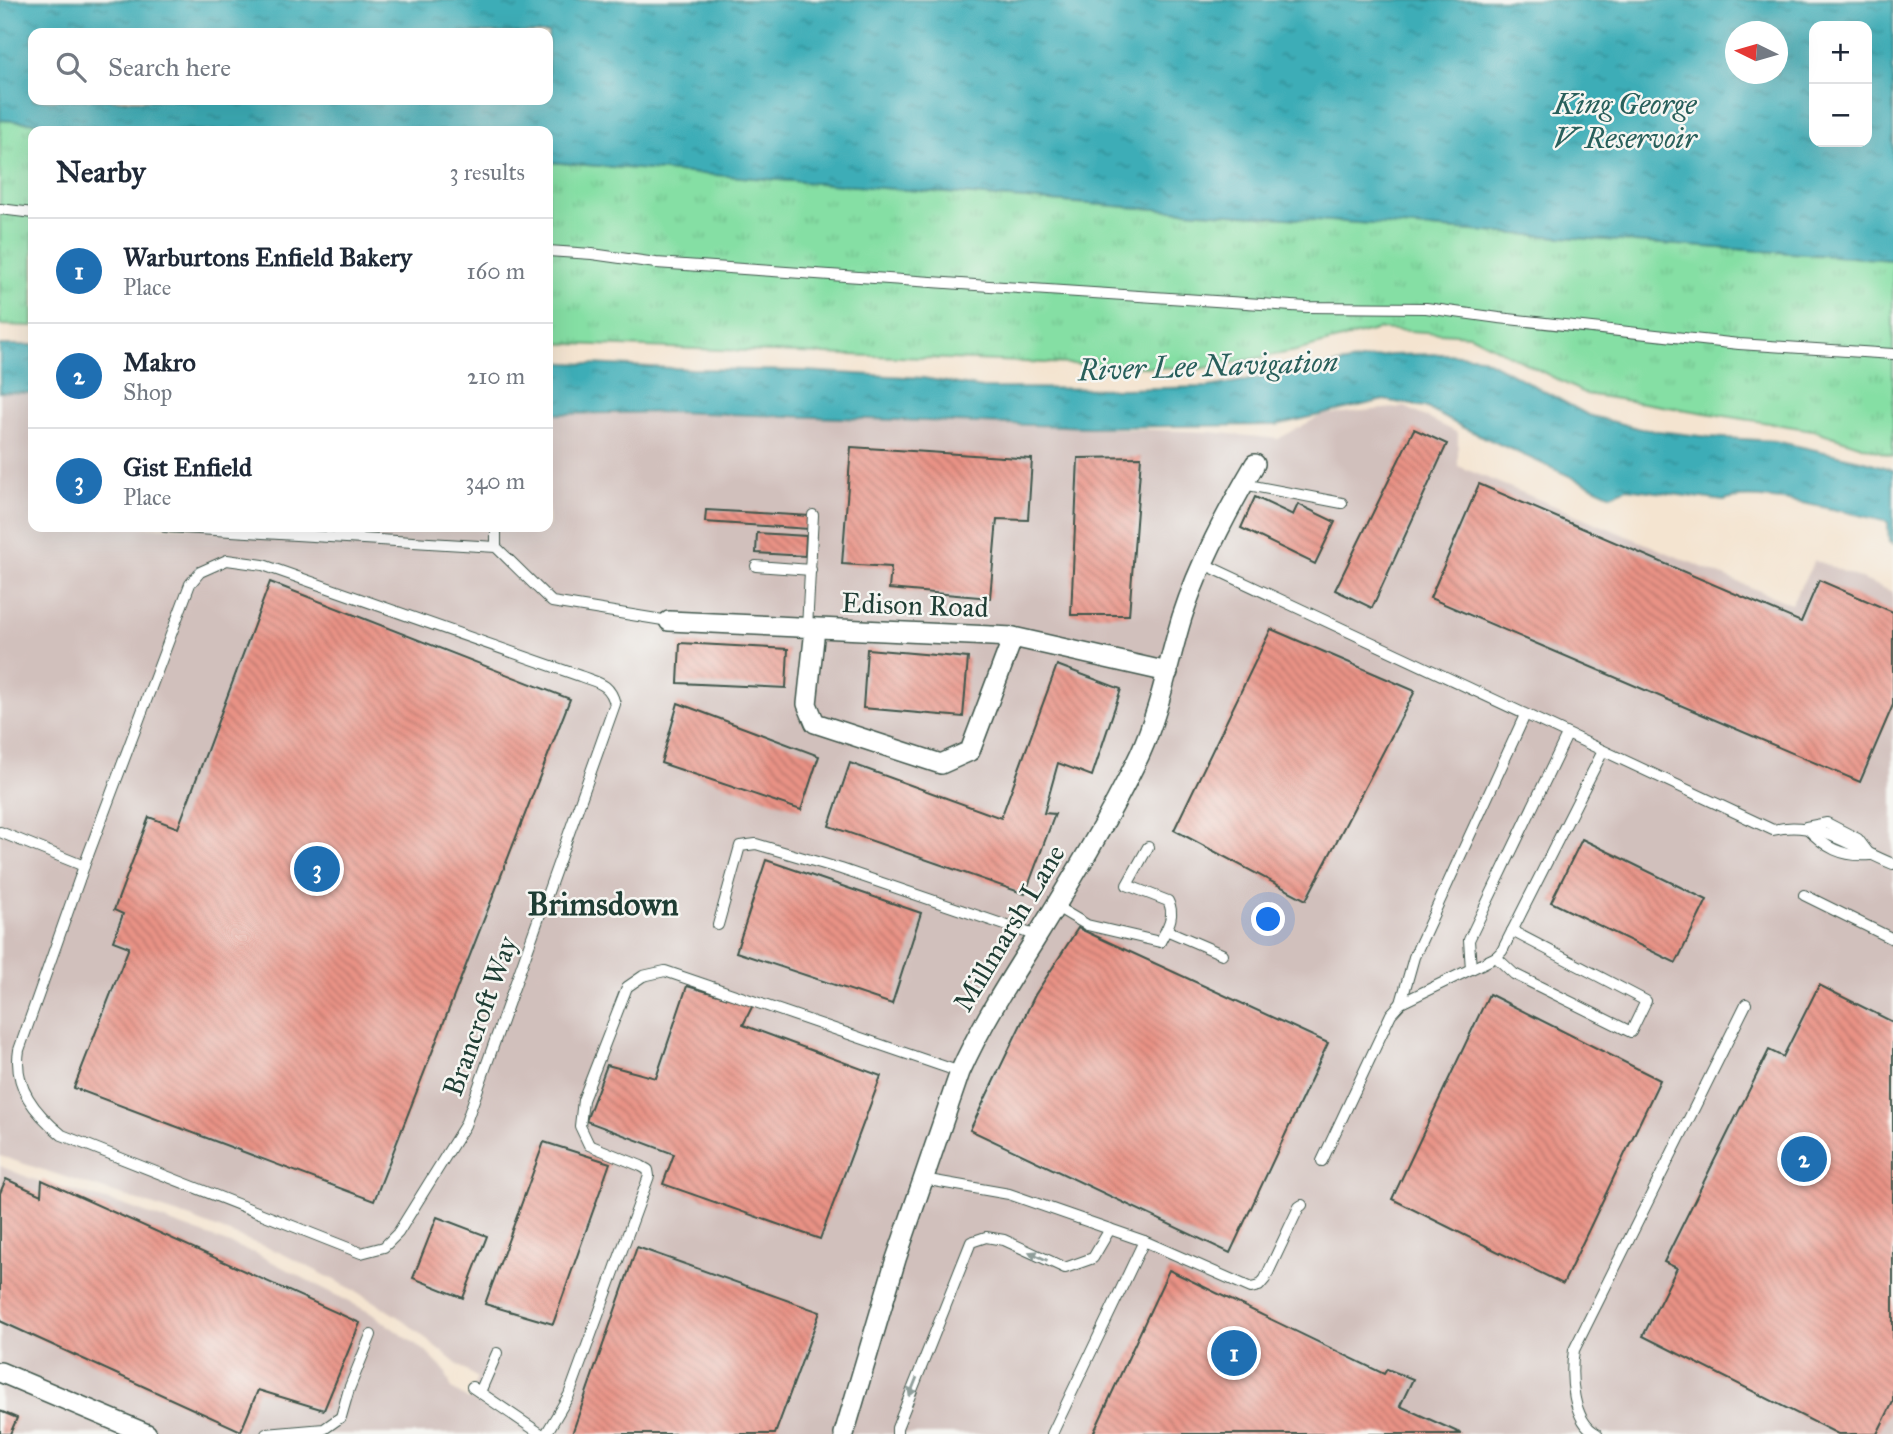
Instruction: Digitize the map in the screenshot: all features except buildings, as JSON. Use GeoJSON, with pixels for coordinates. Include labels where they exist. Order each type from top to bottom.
{"type":"FeatureCollection","features":[{"type":"Feature","properties":{"kind":"street","name":"Millmarsh Lane"},"geometry":{"type":"LineString","coordinates":[[844,1434],[895,1259],[960,1072],[969,1051],[1108,817],[1140,752],[1168,672],[1182,617],[1204,564],[1255,464]]}},
{"type":"Feature","properties":{"kind":"street","name":"Edison Road"},"geometry":{"type":"LineString","coordinates":[[669,621],[1013,637],[1168,672]]}},
{"type":"Feature","properties":{"kind":"street","name":"Edison Road"},"geometry":{"type":"LineString","coordinates":[[811,629],[807,704],[815,723],[941,764],[970,751],[1013,637]]}},
{"type":"Feature","properties":{"kind":"street"},"geometry":{"type":"LineString","coordinates":[[0,1372],[148,1434]]}},
{"type":"Feature","properties":{"kind":"lane"},"geometry":{"type":"LineString","coordinates":[[0,209],[28,212]]}},
{"type":"Feature","properties":{"kind":"lane"},"geometry":{"type":"LineString","coordinates":[[553,251],[656,263],[1114,295],[1307,307],[1426,308],[1739,344],[1893,354]]}},
{"type":"Feature","properties":{"kind":"lane"},"geometry":{"type":"LineString","coordinates":[[1243,484],[1342,503]]}},
{"type":"Feature","properties":{"kind":"lane"},"geometry":{"type":"LineString","coordinates":[[811,629],[813,516]]}},
{"type":"Feature","properties":{"kind":"lane"},"geometry":{"type":"LineString","coordinates":[[324,532],[496,547],[552,602],[669,621]]}},
{"type":"Feature","properties":{"kind":"lane"},"geometry":{"type":"LineString","coordinates":[[496,532],[496,547]]}},
{"type":"Feature","properties":{"kind":"lane","name":"Brancroft Way"},"geometry":{"type":"LineString","coordinates":[[227,560],[276,569],[580,676],[606,686],[612,692],[615,704],[607,732],[465,1125],[398,1233],[384,1247],[361,1253],[62,1135],[45,1121],[30,1103],[20,1082],[16,1065],[19,1050],[84,866],[190,584],[200,572],[227,560]]}},
{"type":"Feature","properties":{"kind":"lane"},"geometry":{"type":"LineString","coordinates":[[1204,564],[1773,830],[1827,823],[1858,838],[1870,855]]}},
{"type":"Feature","properties":{"kind":"lane"},"geometry":{"type":"LineString","coordinates":[[756,566],[811,570]]}},
{"type":"Feature","properties":{"kind":"lane"},"geometry":{"type":"LineString","coordinates":[[1401,1003],[1414,957],[1525,715]]}},
{"type":"Feature","properties":{"kind":"lane"},"geometry":{"type":"LineString","coordinates":[[1471,969],[1469,940],[1567,735]]}},
{"type":"Feature","properties":{"kind":"lane"},"geometry":{"type":"LineString","coordinates":[[1322,1161],[1391,1014],[1401,1003],[1496,957],[1502,951],[1603,751]]}},
{"type":"Feature","properties":{"kind":"lane"},"geometry":{"type":"LineString","coordinates":[[1806,827],[1819,841],[1850,857],[1870,855],[1893,864]]}},
{"type":"Feature","properties":{"kind":"lane"},"geometry":{"type":"LineString","coordinates":[[0,832],[84,866]]}},
{"type":"Feature","properties":{"kind":"lane"},"geometry":{"type":"LineString","coordinates":[[718,925],[740,846],[757,844],[841,869],[1037,936]]}},
{"type":"Feature","properties":{"kind":"lane"},"geometry":{"type":"LineString","coordinates":[[1055,906],[1087,925],[1160,942],[1171,920],[1168,901],[1127,885],[1148,847]]}},
{"type":"Feature","properties":{"kind":"lane"},"geometry":{"type":"LineString","coordinates":[[1804,895],[1893,939]]}},
{"type":"Feature","properties":{"kind":"lane"},"geometry":{"type":"LineString","coordinates":[[1166,930],[1222,954]]}},
{"type":"Feature","properties":{"kind":"lane"},"geometry":{"type":"LineString","coordinates":[[1496,957],[1514,974],[1631,1032],[1646,1001],[1512,931]]}},
{"type":"Feature","properties":{"kind":"lane"},"geometry":{"type":"LineString","coordinates":[[496,1353],[476,1390],[544,1434],[569,1395],[649,1176],[648,1170],[641,1166],[589,1145],[580,1126],[583,1100],[627,987],[643,976],[665,971],[960,1072]]}},
{"type":"Feature","properties":{"kind":"lane"},"geometry":{"type":"LineString","coordinates":[[1597,1434],[1590,1430],[1580,1415],[1574,1391],[1574,1350],[1746,1004]]}},
{"type":"Feature","properties":{"kind":"lane"},"geometry":{"type":"LineString","coordinates":[[923,1180],[1009,1194],[1144,1241],[1251,1288],[1259,1286],[1265,1279],[1302,1205]]}},
{"type":"Feature","properties":{"kind":"lane"},"geometry":{"type":"LineString","coordinates":[[897,1434],[897,1428],[971,1242],[986,1237],[1004,1240],[1065,1268],[1093,1258],[1110,1229]]}},
{"type":"Feature","properties":{"kind":"lane"},"geometry":{"type":"LineString","coordinates":[[1052,1434],[1144,1241]]}},
{"type":"Feature","properties":{"kind":"lane"},"geometry":{"type":"LineString","coordinates":[[266,1434],[324,1429],[341,1417],[349,1389],[371,1335]]}},
{"type":"Feature","properties":{"kind":"shaded area"},"geometry":{"type":"Polygon","coordinates":[[[0,387],[28,390],[28,532],[553,532],[553,414],[674,412],[1211,432],[1278,439],[1322,415],[1405,407],[1458,433],[1458,466],[1791,604],[1815,560],[1893,592],[1893,1434],[0,1434],[0,1166],[32,1179],[123,1205],[255,1253],[369,1312],[424,1350],[445,1371],[452,1389],[469,1400],[477,1378],[403,1320],[358,1292],[281,1253],[188,1217],[0,1156],[0,387]]]}},
{"type":"Feature","properties":{"kind":"green space"},"geometry":{"type":"Polygon","coordinates":[[[0,120],[85,126],[28,126],[28,326],[0,325],[0,120]]]}},
{"type":"Feature","properties":{"kind":"green space"},"geometry":{"type":"Polygon","coordinates":[[[553,162],[1128,207],[1893,260],[1893,456],[1813,430],[1586,394],[1470,335],[1379,329],[1296,351],[1199,369],[553,343],[553,162]]]}},
{"type":"Feature","properties":{"kind":"water","name":"King George V Reservoir"},"geometry":{"type":"Polygon","coordinates":[[[0,0],[1893,0],[1893,260],[1128,207],[553,162],[553,126],[85,126],[0,120],[0,0]]]}},
{"type":"Feature","properties":{"kind":"water"},"geometry":{"type":"Polygon","coordinates":[[[0,345],[28,345],[28,393],[0,392],[0,345]]]}},
{"type":"Feature","properties":{"kind":"water"},"geometry":{"type":"Polygon","coordinates":[[[1446,354],[1481,357],[1588,415],[1641,429],[1775,441],[1893,470],[1893,544],[1889,542],[1888,522],[1829,508],[1758,498],[1724,501],[1627,488],[1611,495],[1464,428],[1425,407],[1384,400],[1276,425],[1090,427],[674,412],[553,414],[553,362],[923,378],[982,388],[1125,389],[1209,387],[1390,355],[1446,354]]]}},
{"type":"Feature","properties":{"kind":"place","name":"Gist Enfield"},"geometry":{"type":"Point","coordinates":[317,869]}},
{"type":"Feature","properties":{"kind":"place","name":"Makro"},"geometry":{"type":"Point","coordinates":[1804,1159]}},
{"type":"Feature","properties":{"kind":"place","name":"Warburtons Enfield Bakery"},"geometry":{"type":"Point","coordinates":[1234,1353]}},
{"type":"Feature","properties":{"kind":"district","name":"Brimsdown"},"geometry":{"type":"Point","coordinates":[603,904]}},
{"type":"Feature","properties":{"kind":"water label","name":"River Lee Navigation"},"geometry":{"type":"Point","coordinates":[1208,366]}}]}
